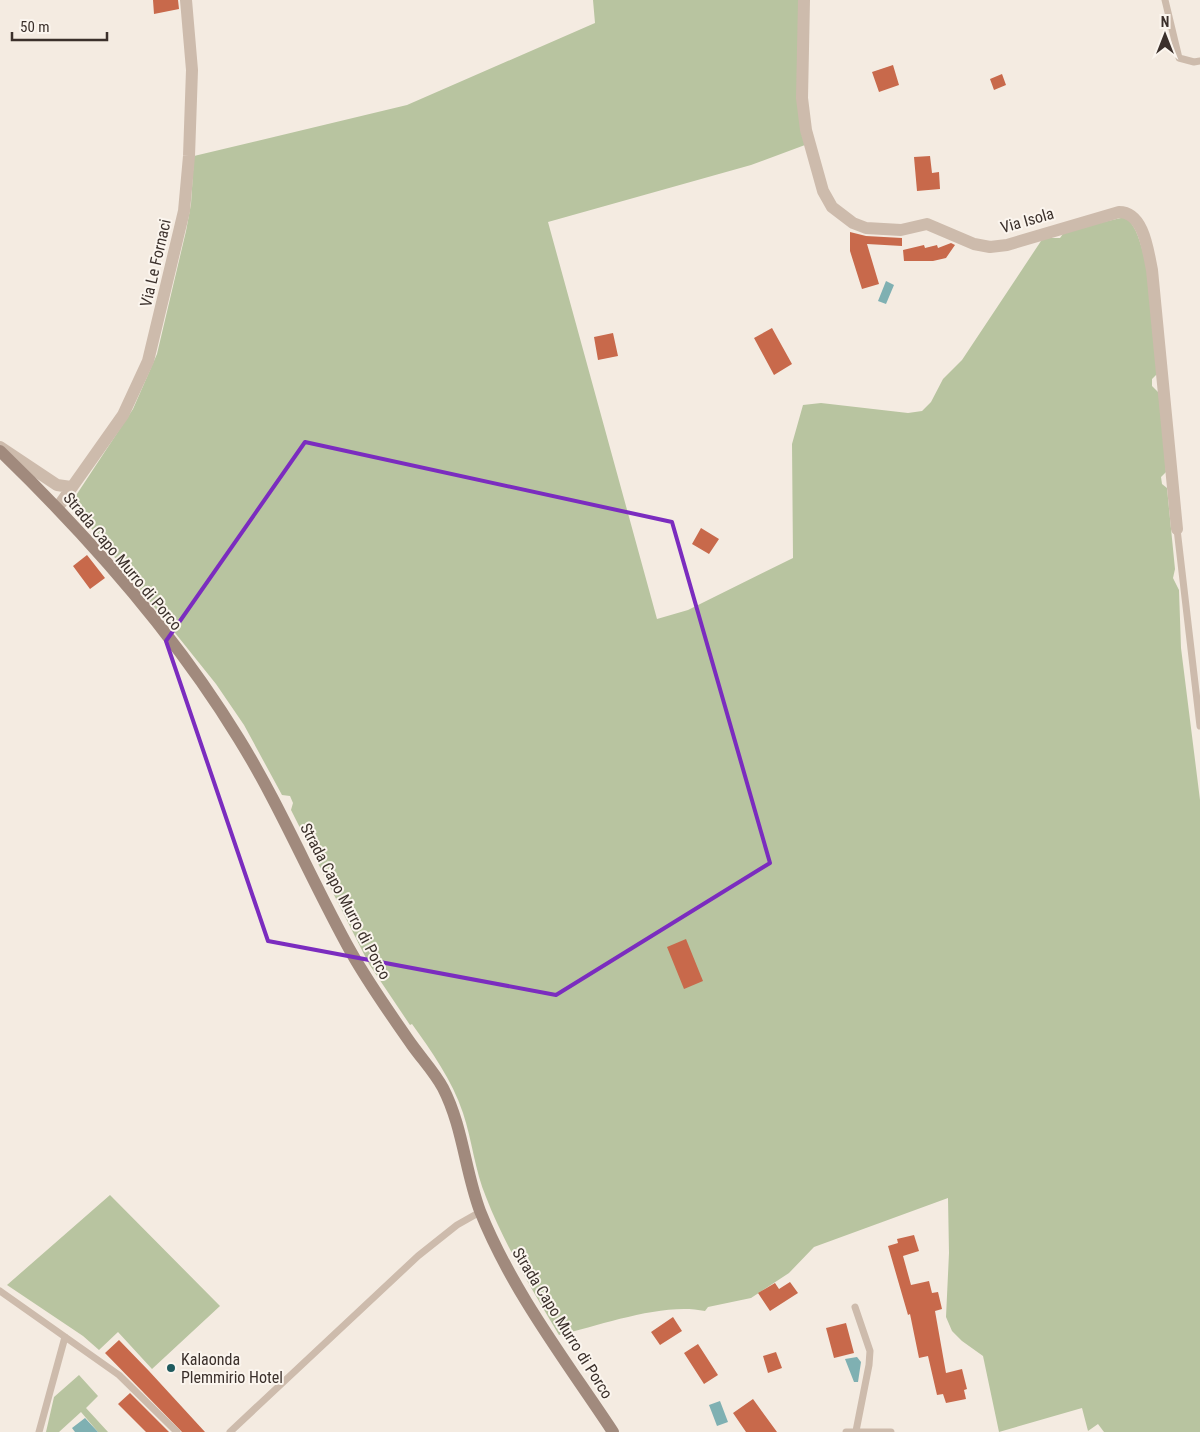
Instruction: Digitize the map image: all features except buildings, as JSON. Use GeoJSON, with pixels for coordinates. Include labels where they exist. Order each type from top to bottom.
{"type":"FeatureCollection","features":[{"type":"Feature","properties":{"kind":"street","name":"Via Le Fornaci"},"geometry":{"type":"LineString","coordinates":[[58,507],[123,414],[148,361],[184,211],[189,156],[192,70],[186,0]]}},
{"type":"Feature","properties":{"kind":"street","name":"Via Isola"},"geometry":{"type":"LineString","coordinates":[[804,0],[802,98],[806,130],[823,191],[832,206],[853,224],[866,228],[885,230],[901,230],[927,224],[974,244],[990,246],[1007,245],[1082,221],[1119,212],[1127,212],[1134,216],[1147,248],[1152,270],[1176,529]]}},
{"type":"Feature","properties":{"kind":"street"},"geometry":{"type":"LineString","coordinates":[[0,447],[57,485],[71,487]]}},
{"type":"Feature","properties":{"kind":"street","name":"Strada Capo Murro di Porco"},"geometry":{"type":"LineString","coordinates":[[0,451],[58,507],[160,628],[201,681],[248,753],[351,952],[442,1087],[455,1118],[480,1212],[503,1260],[537,1318],[613,1432]]}},
{"type":"Feature","properties":{"kind":"lane"},"geometry":{"type":"LineString","coordinates":[[1165,0],[1179,58],[1194,62],[1200,61]]}},
{"type":"Feature","properties":{"kind":"lane"},"geometry":{"type":"LineString","coordinates":[[1176,529],[1200,726]]}},
{"type":"Feature","properties":{"kind":"lane"},"geometry":{"type":"LineString","coordinates":[[230,1432],[418,1256],[457,1225],[480,1212]]}},
{"type":"Feature","properties":{"kind":"lane"},"geometry":{"type":"LineString","coordinates":[[0,1291],[133,1387],[176,1432]]}},
{"type":"Feature","properties":{"kind":"lane"},"geometry":{"type":"LineString","coordinates":[[855,1306],[870,1351],[856,1431]]}},
{"type":"Feature","properties":{"kind":"lane"},"geometry":{"type":"LineString","coordinates":[[39,1432],[65,1337]]}},
{"type":"Feature","properties":{"kind":"lane"},"geometry":{"type":"LineString","coordinates":[[846,1432],[892,1432]]}},
{"type":"Feature","properties":{"kind":"highlighted area"},"geometry":{"type":"Polygon","coordinates":[[[305,442],[672,522],[770,863],[556,995],[268,941],[166,641],[305,442]]]}},
{"type":"Feature","properties":{"kind":"green space"},"geometry":{"type":"Polygon","coordinates":[[[593,0],[800,0],[805,145],[751,165],[548,222],[657,619],[688,610],[793,558],[792,444],[803,405],[821,403],[908,413],[922,411],[931,402],[943,379],[962,360],[1043,238],[1060,238],[1065,231],[1125,217],[1134,227],[1141,244],[1146,265],[1153,314],[1158,373],[1152,379],[1152,386],[1160,394],[1166,472],[1161,477],[1162,484],[1167,488],[1175,569],[1173,578],[1179,590],[1181,648],[1200,800],[1200,1432],[1104,1432],[1098,1424],[1088,1431],[1082,1408],[999,1432],[983,1356],[962,1341],[952,1331],[946,1317],[949,1253],[948,1198],[814,1247],[789,1273],[751,1298],[708,1307],[705,1311],[688,1309],[652,1312],[559,1335],[520,1268],[494,1215],[482,1187],[466,1123],[453,1089],[427,1045],[412,1024],[410,1025],[369,964],[291,810],[293,803],[290,796],[282,795],[244,725],[216,684],[71,503],[133,409],[157,354],[186,231],[191,204],[194,156],[407,105],[595,23],[593,0]]]}},
{"type":"Feature","properties":{"kind":"green space"},"geometry":{"type":"Polygon","coordinates":[[[110,1195],[220,1306],[152,1369],[118,1332],[99,1350],[83,1336],[7,1285],[110,1195]]]}},
{"type":"Feature","properties":{"kind":"green space"},"geometry":{"type":"Polygon","coordinates":[[[79,1375],[98,1396],[86,1408],[108,1432],[98,1432],[81,1412],[59,1432],[46,1432],[54,1397],[79,1375]]]}},
{"type":"Feature","properties":{"kind":"water"},"geometry":{"type":"Polygon","coordinates":[[[886,281],[894,285],[886,304],[878,301],[886,281]]]}},
{"type":"Feature","properties":{"kind":"water"},"geometry":{"type":"Polygon","coordinates":[[[857,1357],[861,1362],[858,1382],[854,1382],[845,1359],[857,1357]]]}},
{"type":"Feature","properties":{"kind":"water"},"geometry":{"type":"Polygon","coordinates":[[[720,1401],[728,1422],[717,1426],[709,1405],[720,1401]]]}},
{"type":"Feature","properties":{"kind":"water"},"geometry":{"type":"Polygon","coordinates":[[[85,1418],[98,1432],[75,1432],[72,1428],[85,1418]]]}},
{"type":"Feature","properties":{"kind":"place","name":"Kalaonda Plemmirio Hotel"},"geometry":{"type":"Point","coordinates":[171,1368]}}]}
